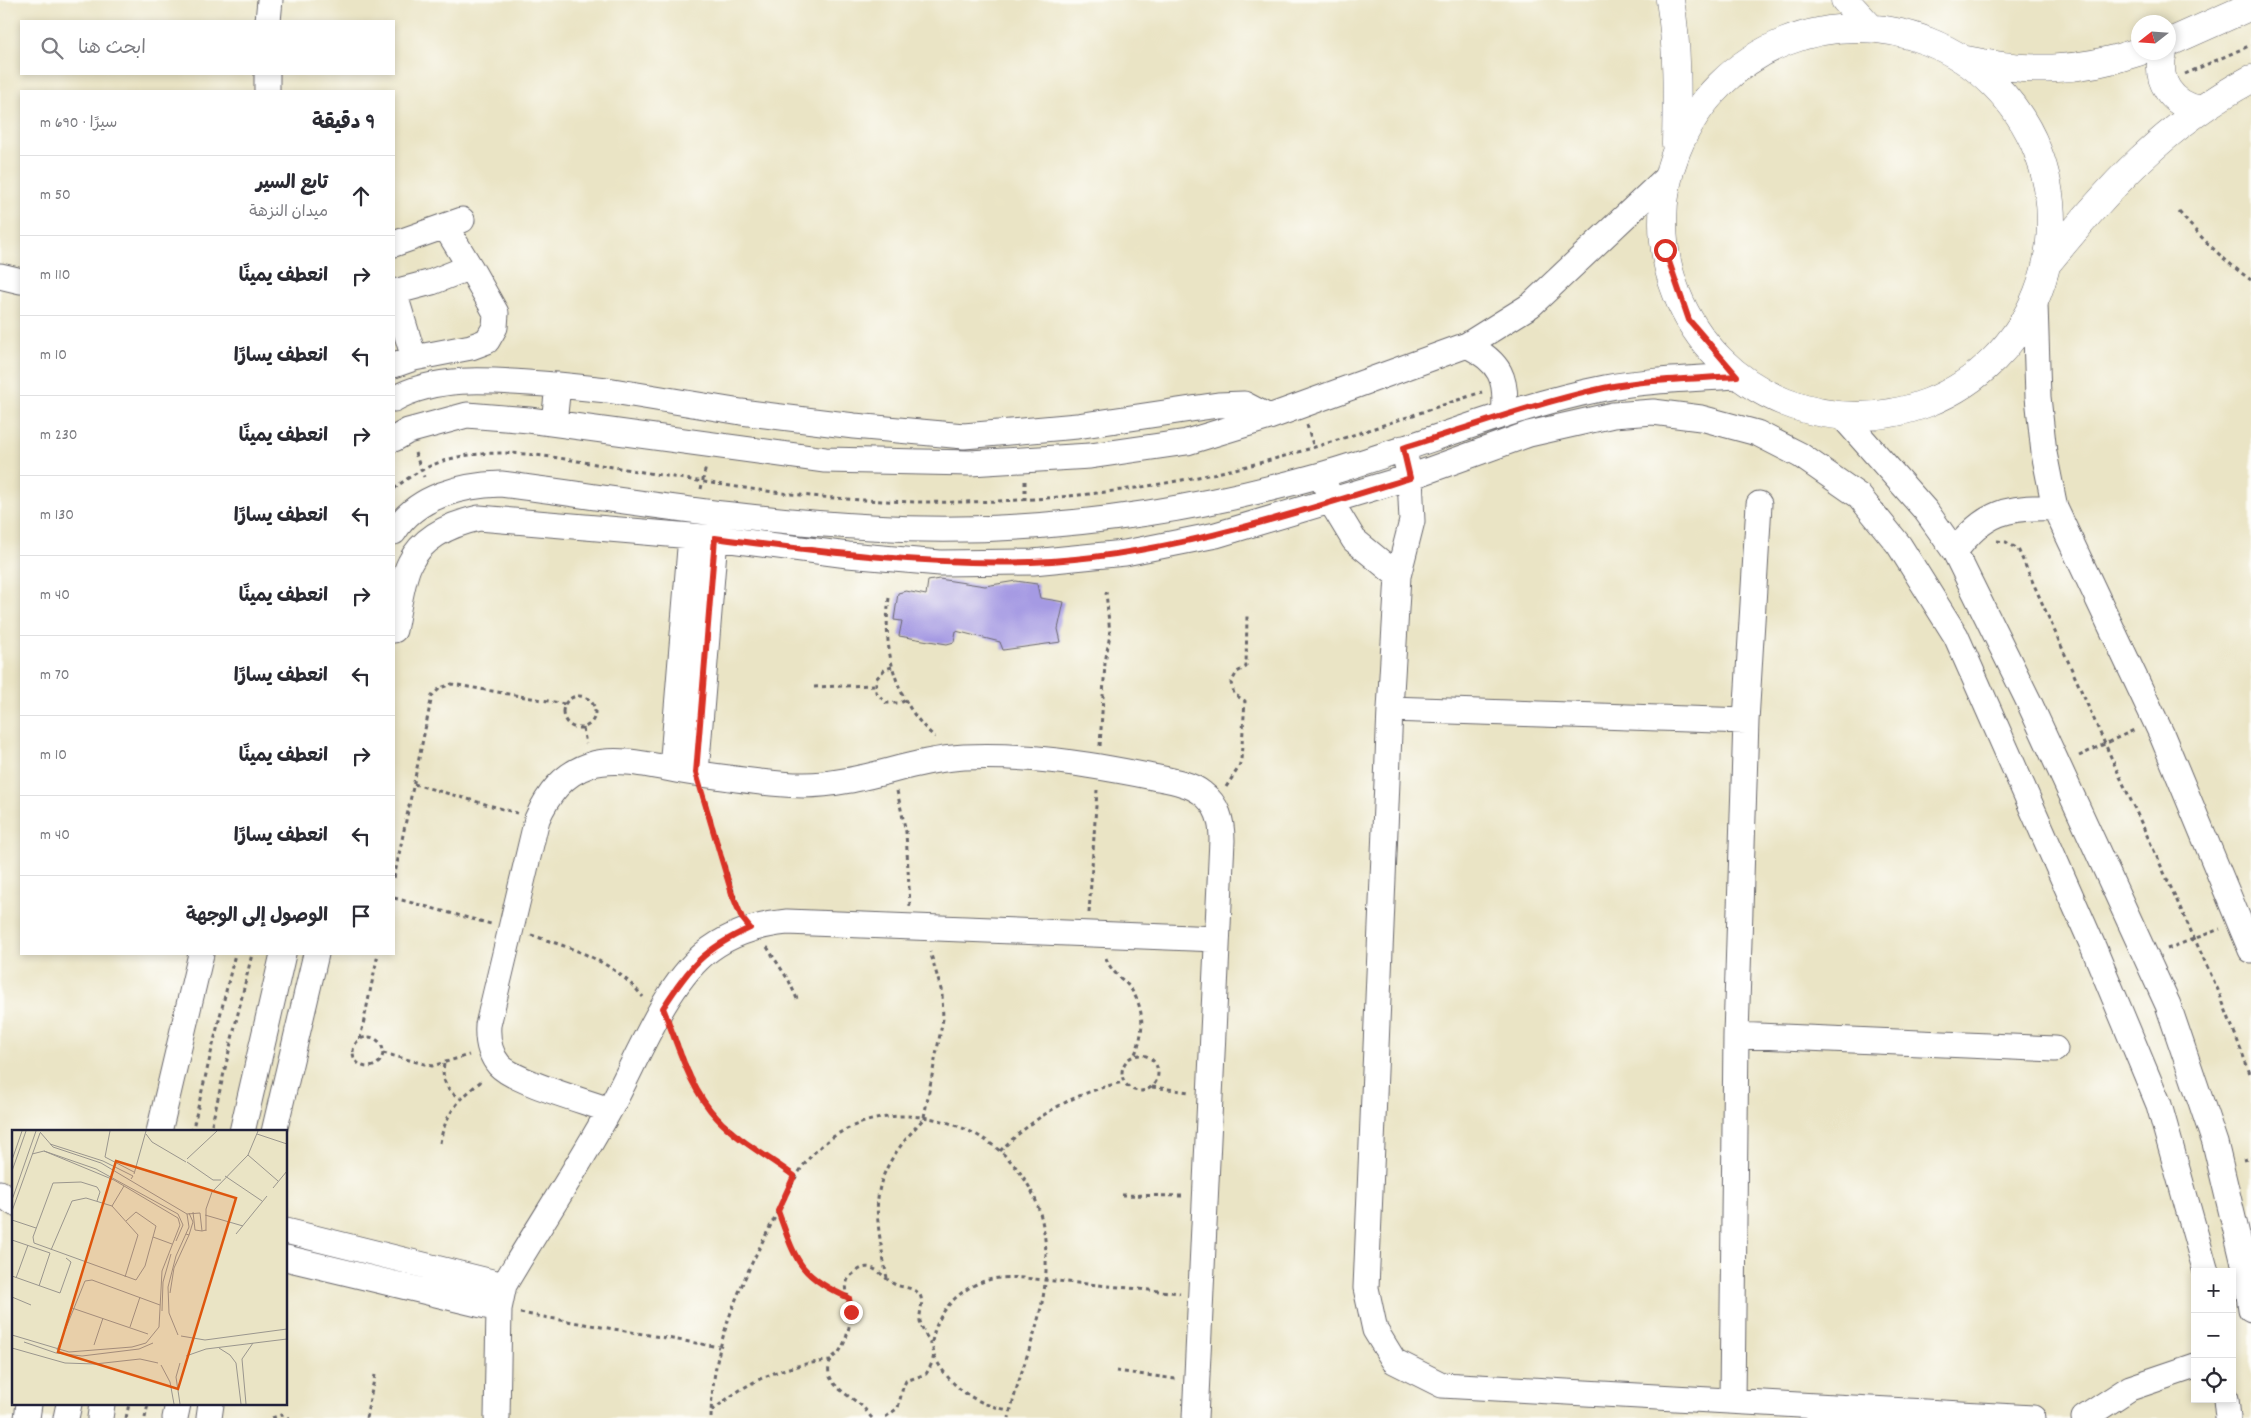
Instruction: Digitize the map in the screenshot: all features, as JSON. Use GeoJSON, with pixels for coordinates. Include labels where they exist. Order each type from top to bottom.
{"type":"FeatureCollection","features":[{"type":"Feature","properties":{"kind":"street"},"geometry":{"type":"LineString","coordinates":[[268,20],[270,0]]}},
{"type":"Feature","properties":{"kind":"street"},"geometry":{"type":"LineString","coordinates":[[1670,0],[1676,50],[1677,97],[1676,144],[1668,176],[1665,250],[1689,320],[1737,376],[1786,404],[1842,417],[1902,413],[1956,391],[2002,354],[2035,304],[2049,261],[2048,185],[2020,114],[1966,60]]}},
{"type":"Feature","properties":{"kind":"street"},"geometry":{"type":"LineString","coordinates":[[1844,0],[1870,27]]}},
{"type":"Feature","properties":{"kind":"street"},"geometry":{"type":"LineString","coordinates":[[2176,41],[2251,6]]}},
{"type":"Feature","properties":{"kind":"street"},"geometry":{"type":"LineString","coordinates":[[1676,144],[1714,89],[1759,53],[1813,32],[1870,27],[1920,37],[1966,60],[2009,68],[2045,70],[2099,64],[2131,54]]}},
{"type":"Feature","properties":{"kind":"street"},"geometry":{"type":"LineString","coordinates":[[2163,60],[2160,70],[2166,90],[2180,104],[2200,110]]}},
{"type":"Feature","properties":{"kind":"street"},"geometry":{"type":"LineString","coordinates":[[267,75],[267,90]]}},
{"type":"Feature","properties":{"kind":"street"},"geometry":{"type":"LineString","coordinates":[[2049,261],[2110,188],[2138,160],[2200,110],[2251,79]]}},
{"type":"Feature","properties":{"kind":"street"},"geometry":{"type":"LineString","coordinates":[[401,435],[467,415],[554,423],[825,460],[970,464],[1090,456],[1187,442],[1269,417],[1467,345],[1531,304],[1668,176]]}},
{"type":"Feature","properties":{"kind":"street"},"geometry":{"type":"LineString","coordinates":[[395,244],[453,223],[470,267],[496,313],[495,328],[487,341],[471,347],[404,362],[395,299]]}},
{"type":"Feature","properties":{"kind":"street"},"geometry":{"type":"LineString","coordinates":[[395,292],[440,280],[470,267]]}},
{"type":"Feature","properties":{"kind":"street"},"geometry":{"type":"LineString","coordinates":[[0,276],[20,281]]}},
{"type":"Feature","properties":{"kind":"street"},"geometry":{"type":"LineString","coordinates":[[2035,304],[2038,397],[2044,453],[2055,508],[2155,721],[2251,950]]}},
{"type":"Feature","properties":{"kind":"street"},"geometry":{"type":"LineString","coordinates":[[1467,345],[1486,355],[1496,364],[1506,394],[1504,415]]}},
{"type":"Feature","properties":{"kind":"street"},"geometry":{"type":"LineString","coordinates":[[395,531],[413,512],[443,492],[471,485],[501,484],[697,509],[872,528],[964,529],[1027,526],[1148,513],[1238,496],[1322,475],[1504,415],[1605,388],[1659,381],[1737,376]]}},
{"type":"Feature","properties":{"kind":"street"},"geometry":{"type":"LineString","coordinates":[[395,399],[436,384],[486,380],[607,390],[741,412],[854,426],[964,436],[1077,426],[1218,405],[1244,404],[1269,417]]}},
{"type":"Feature","properties":{"kind":"street"},"geometry":{"type":"LineString","coordinates":[[554,423],[558,385]]}},
{"type":"Feature","properties":{"kind":"street"},"geometry":{"type":"LineString","coordinates":[[395,626],[410,563],[422,546],[439,532],[458,523],[479,518],[500,518],[703,537],[848,555],[940,563],[1033,562],[1125,552],[1216,535],[1410,478],[1528,434],[1613,415],[1653,412],[1701,418],[1757,432],[1800,455],[1859,496],[1900,545],[1956,636],[2092,944],[2159,1105],[2205,1268]]}},
{"type":"Feature","properties":{"kind":"street"},"geometry":{"type":"LineString","coordinates":[[1842,417],[1926,511],[1955,552],[2058,765],[2168,1005],[2215,1143],[2245,1268],[2251,1309]]}},
{"type":"Feature","properties":{"kind":"street"},"geometry":{"type":"LineString","coordinates":[[1403,448],[1410,478],[1412,521],[1398,576],[1390,709],[1366,1288],[1375,1330],[1394,1361],[1442,1385],[2033,1418]]}},
{"type":"Feature","properties":{"kind":"street"},"geometry":{"type":"LineString","coordinates":[[1322,475],[1331,502],[1354,540],[1398,576]]}},
{"type":"Feature","properties":{"kind":"street"},"geometry":{"type":"LineString","coordinates":[[1732,1401],[1736,1035],[1746,721],[1759,504]]}},
{"type":"Feature","properties":{"kind":"street"},"geometry":{"type":"LineString","coordinates":[[1955,552],[1968,532],[2000,513],[2024,507],[2055,508]]}},
{"type":"Feature","properties":{"kind":"street"},"geometry":{"type":"LineString","coordinates":[[684,771],[703,537]]}},
{"type":"Feature","properties":{"kind":"street"},"geometry":{"type":"LineString","coordinates":[[1390,709],[1746,721]]}},
{"type":"Feature","properties":{"kind":"street"},"geometry":{"type":"LineString","coordinates":[[610,1110],[511,1074],[495,1057],[488,1025],[537,819],[545,801],[557,785],[572,772],[590,764],[617,761],[804,785],[840,783],[891,769],[964,757],[1031,758],[1098,766],[1182,783],[1202,792],[1217,811],[1222,825],[1195,1418]]}},
{"type":"Feature","properties":{"kind":"street"},"geometry":{"type":"LineString","coordinates":[[497,1418],[499,1309],[504,1285],[610,1110],[660,1013],[685,973],[704,954],[726,939],[750,928],[787,922],[1217,939]]}},
{"type":"Feature","properties":{"kind":"street"},"geometry":{"type":"LineString","coordinates":[[159,1130],[200,955]]}},
{"type":"Feature","properties":{"kind":"street"},"geometry":{"type":"LineString","coordinates":[[242,1130],[283,955]]}},
{"type":"Feature","properties":{"kind":"street"},"geometry":{"type":"LineString","coordinates":[[274,1130],[316,955]]}},
{"type":"Feature","properties":{"kind":"street"},"geometry":{"type":"LineString","coordinates":[[1736,1035],[2055,1049]]}},
{"type":"Feature","properties":{"kind":"street"},"geometry":{"type":"LineString","coordinates":[[0,1192],[12,1201]]}},
{"type":"Feature","properties":{"kind":"street"},"geometry":{"type":"LineString","coordinates":[[499,1309],[291,1260],[295,1233],[504,1285]]}},
{"type":"Feature","properties":{"kind":"street"},"geometry":{"type":"LineString","coordinates":[[2084,1418],[2130,1388],[2191,1367]]}},
{"type":"Feature","properties":{"kind":"street"},"geometry":{"type":"LineString","coordinates":[[2226,1403],[2228,1418]]}},
{"type":"Feature","properties":{"kind":"path"},"geometry":{"type":"LineString","coordinates":[[2181,73],[2189,73],[2251,45]]}},
{"type":"Feature","properties":{"kind":"path"},"geometry":{"type":"LineString","coordinates":[[2179,212],[2202,240],[2228,264],[2251,280]]}},
{"type":"Feature","properties":{"kind":"path"},"geometry":{"type":"LineString","coordinates":[[1301,405],[1322,475]]}},
{"type":"Feature","properties":{"kind":"path"},"geometry":{"type":"LineString","coordinates":[[401,435],[421,469],[432,499]]}},
{"type":"Feature","properties":{"kind":"path"},"geometry":{"type":"LineString","coordinates":[[697,509],[711,444]]}},
{"type":"Feature","properties":{"kind":"path"},"geometry":{"type":"LineString","coordinates":[[395,488],[421,469],[462,456],[502,453],[560,458],[703,482],[864,500],[942,503]]}},
{"type":"Feature","properties":{"kind":"path"},"geometry":{"type":"LineString","coordinates":[[1024,460],[1027,526]]}},
{"type":"Feature","properties":{"kind":"path"},"geometry":{"type":"LineString","coordinates":[[1992,543],[2006,542],[2018,549],[2104,744],[2222,999],[2251,1076]]}},
{"type":"Feature","properties":{"kind":"path"},"geometry":{"type":"LineString","coordinates":[[889,598],[886,626],[892,667],[906,700],[931,733],[964,757]]}},
{"type":"Feature","properties":{"kind":"path"},"geometry":{"type":"LineString","coordinates":[[1209,799],[1231,782],[1241,760],[1245,701],[1234,694],[1231,683],[1237,672],[1246,666],[1247,616]]}},
{"type":"Feature","properties":{"kind":"path"},"geometry":{"type":"LineString","coordinates":[[892,667],[880,673],[875,685],[876,692],[886,703],[900,703],[906,700]]}},
{"type":"Feature","properties":{"kind":"path"},"geometry":{"type":"LineString","coordinates":[[395,873],[432,696],[440,688],[452,684],[463,685],[565,704],[575,696],[582,696],[589,699],[595,712],[594,719],[583,728],[571,726],[563,717],[565,704]]}},
{"type":"Feature","properties":{"kind":"path"},"geometry":{"type":"LineString","coordinates":[[814,687],[875,685]]}},
{"type":"Feature","properties":{"kind":"path"},"geometry":{"type":"LineString","coordinates":[[2058,765],[2155,721]]}},
{"type":"Feature","properties":{"kind":"path"},"geometry":{"type":"LineString","coordinates":[[887,1279],[877,1226],[880,1184],[884,1170],[896,1151],[924,1117],[941,1031],[943,1006],[940,987],[917,927],[906,832],[891,769]]}},
{"type":"Feature","properties":{"kind":"path"},"geometry":{"type":"LineString","coordinates":[[684,771],[742,918],[778,962],[798,1001]]}},
{"type":"Feature","properties":{"kind":"path"},"geometry":{"type":"LineString","coordinates":[[414,784],[537,819]]}},
{"type":"Feature","properties":{"kind":"path"},"geometry":{"type":"LineString","coordinates":[[395,898],[510,929],[577,950],[609,965],[636,988],[660,1013],[706,1105],[728,1129],[794,1176]]}},
{"type":"Feature","properties":{"kind":"path"},"geometry":{"type":"LineString","coordinates":[[2146,957],[2239,922]]}},
{"type":"Feature","properties":{"kind":"path"},"geometry":{"type":"LineString","coordinates":[[1107,935],[1105,955],[1109,965],[1132,990],[1141,1011],[1142,1034],[1134,1056],[1124,1065],[1124,1082]]}},
{"type":"Feature","properties":{"kind":"path"},"geometry":{"type":"LineString","coordinates":[[192,1130],[235,955]]}},
{"type":"Feature","properties":{"kind":"path"},"geometry":{"type":"LineString","coordinates":[[210,1130],[252,955]]}},
{"type":"Feature","properties":{"kind":"path"},"geometry":{"type":"LineString","coordinates":[[360,1039],[373,1038],[382,1047],[383,1053],[375,1066],[364,1067],[360,1065],[352,1052],[353,1047],[360,1039],[378,955]]}},
{"type":"Feature","properties":{"kind":"path"},"geometry":{"type":"LineString","coordinates":[[383,1053],[432,1066],[495,1057]]}},
{"type":"Feature","properties":{"kind":"path"},"geometry":{"type":"LineString","coordinates":[[1134,1056],[1146,1056],[1156,1064],[1158,1076],[1152,1087]]}},
{"type":"Feature","properties":{"kind":"path"},"geometry":{"type":"LineString","coordinates":[[440,1143],[446,1119],[460,1098],[495,1057]]}},
{"type":"Feature","properties":{"kind":"path"},"geometry":{"type":"LineString","coordinates":[[444,1064],[444,1080],[453,1094],[460,1098]]}},
{"type":"Feature","properties":{"kind":"path"},"geometry":{"type":"LineString","coordinates":[[1000,1151],[1035,1118],[1056,1106],[1077,1095],[1124,1082]]}},
{"type":"Feature","properties":{"kind":"path"},"geometry":{"type":"LineString","coordinates":[[1124,1082],[1136,1091],[1144,1091],[1152,1087],[1210,1094]]}},
{"type":"Feature","properties":{"kind":"path"},"geometry":{"type":"LineString","coordinates":[[711,1418],[718,1347],[742,1281],[794,1176],[827,1140],[849,1128],[890,1117],[924,1117],[963,1127],[1000,1151],[1020,1172],[1035,1197],[1045,1238],[1046,1280],[1039,1316],[1009,1418]]}},
{"type":"Feature","properties":{"kind":"path"},"geometry":{"type":"LineString","coordinates":[[1122,1195],[1205,1197]]}},
{"type":"Feature","properties":{"kind":"path"},"geometry":{"type":"LineString","coordinates":[[778,1211],[801,1266],[816,1281],[849,1298]]}},
{"type":"Feature","properties":{"kind":"path"},"geometry":{"type":"LineString","coordinates":[[871,1418],[864,1408],[834,1385],[830,1373],[831,1361],[846,1338],[851,1312],[846,1290],[847,1281],[860,1268],[871,1267],[880,1271],[887,1279],[919,1293],[922,1301],[920,1323],[932,1343]]}},
{"type":"Feature","properties":{"kind":"path"},"geometry":{"type":"LineString","coordinates":[[884,1418],[898,1408],[902,1387],[906,1381],[926,1374],[932,1366],[934,1332],[944,1310],[951,1301],[970,1287],[992,1279],[1046,1280],[1201,1295]]}},
{"type":"Feature","properties":{"kind":"path"},"geometry":{"type":"LineString","coordinates":[[499,1309],[718,1347]]}},
{"type":"Feature","properties":{"kind":"path"},"geometry":{"type":"LineString","coordinates":[[934,1356],[949,1380],[970,1398],[997,1408],[1010,1410]]}},
{"type":"Feature","properties":{"kind":"path"},"geometry":{"type":"LineString","coordinates":[[711,1412],[725,1400],[772,1372],[800,1364],[831,1361]]}},
{"type":"Feature","properties":{"kind":"path"},"geometry":{"type":"LineString","coordinates":[[1116,1371],[1197,1382]]}},
{"type":"Feature","properties":{"kind":"path"},"geometry":{"type":"LineString","coordinates":[[366,1418],[375,1375]]}},
{"type":"Feature","properties":{"kind":"path"},"geometry":{"type":"LineString","coordinates":[[272,1418],[281,1415],[289,1418]]}},
{"type":"Feature","properties":{"kind":"building"},"geometry":{"type":"Polygon","coordinates":[[[939,579],[985,586],[1016,581],[1037,584],[1040,598],[1064,602],[1058,629],[1061,642],[1003,650],[1000,642],[956,631],[954,642],[947,644],[899,636],[902,621],[894,620],[898,593],[906,591],[926,595],[928,581],[939,579]]]}},
{"type":"Feature","properties":{"kind":"route"},"geometry":{"type":"LineString","coordinates":[[851,1312],[849,1298],[832,1291],[816,1281],[807,1274],[795,1257],[778,1211],[794,1176],[728,1129],[706,1105],[691,1077],[663,1008],[685,973],[704,954],[726,939],[750,928],[736,906],[696,773],[715,538],[848,555],[940,563],[1033,562],[1125,552],[1216,535],[1410,478],[1403,448],[1532,407],[1605,388],[1659,381],[1737,376],[1689,320],[1665,250]]}}]}
